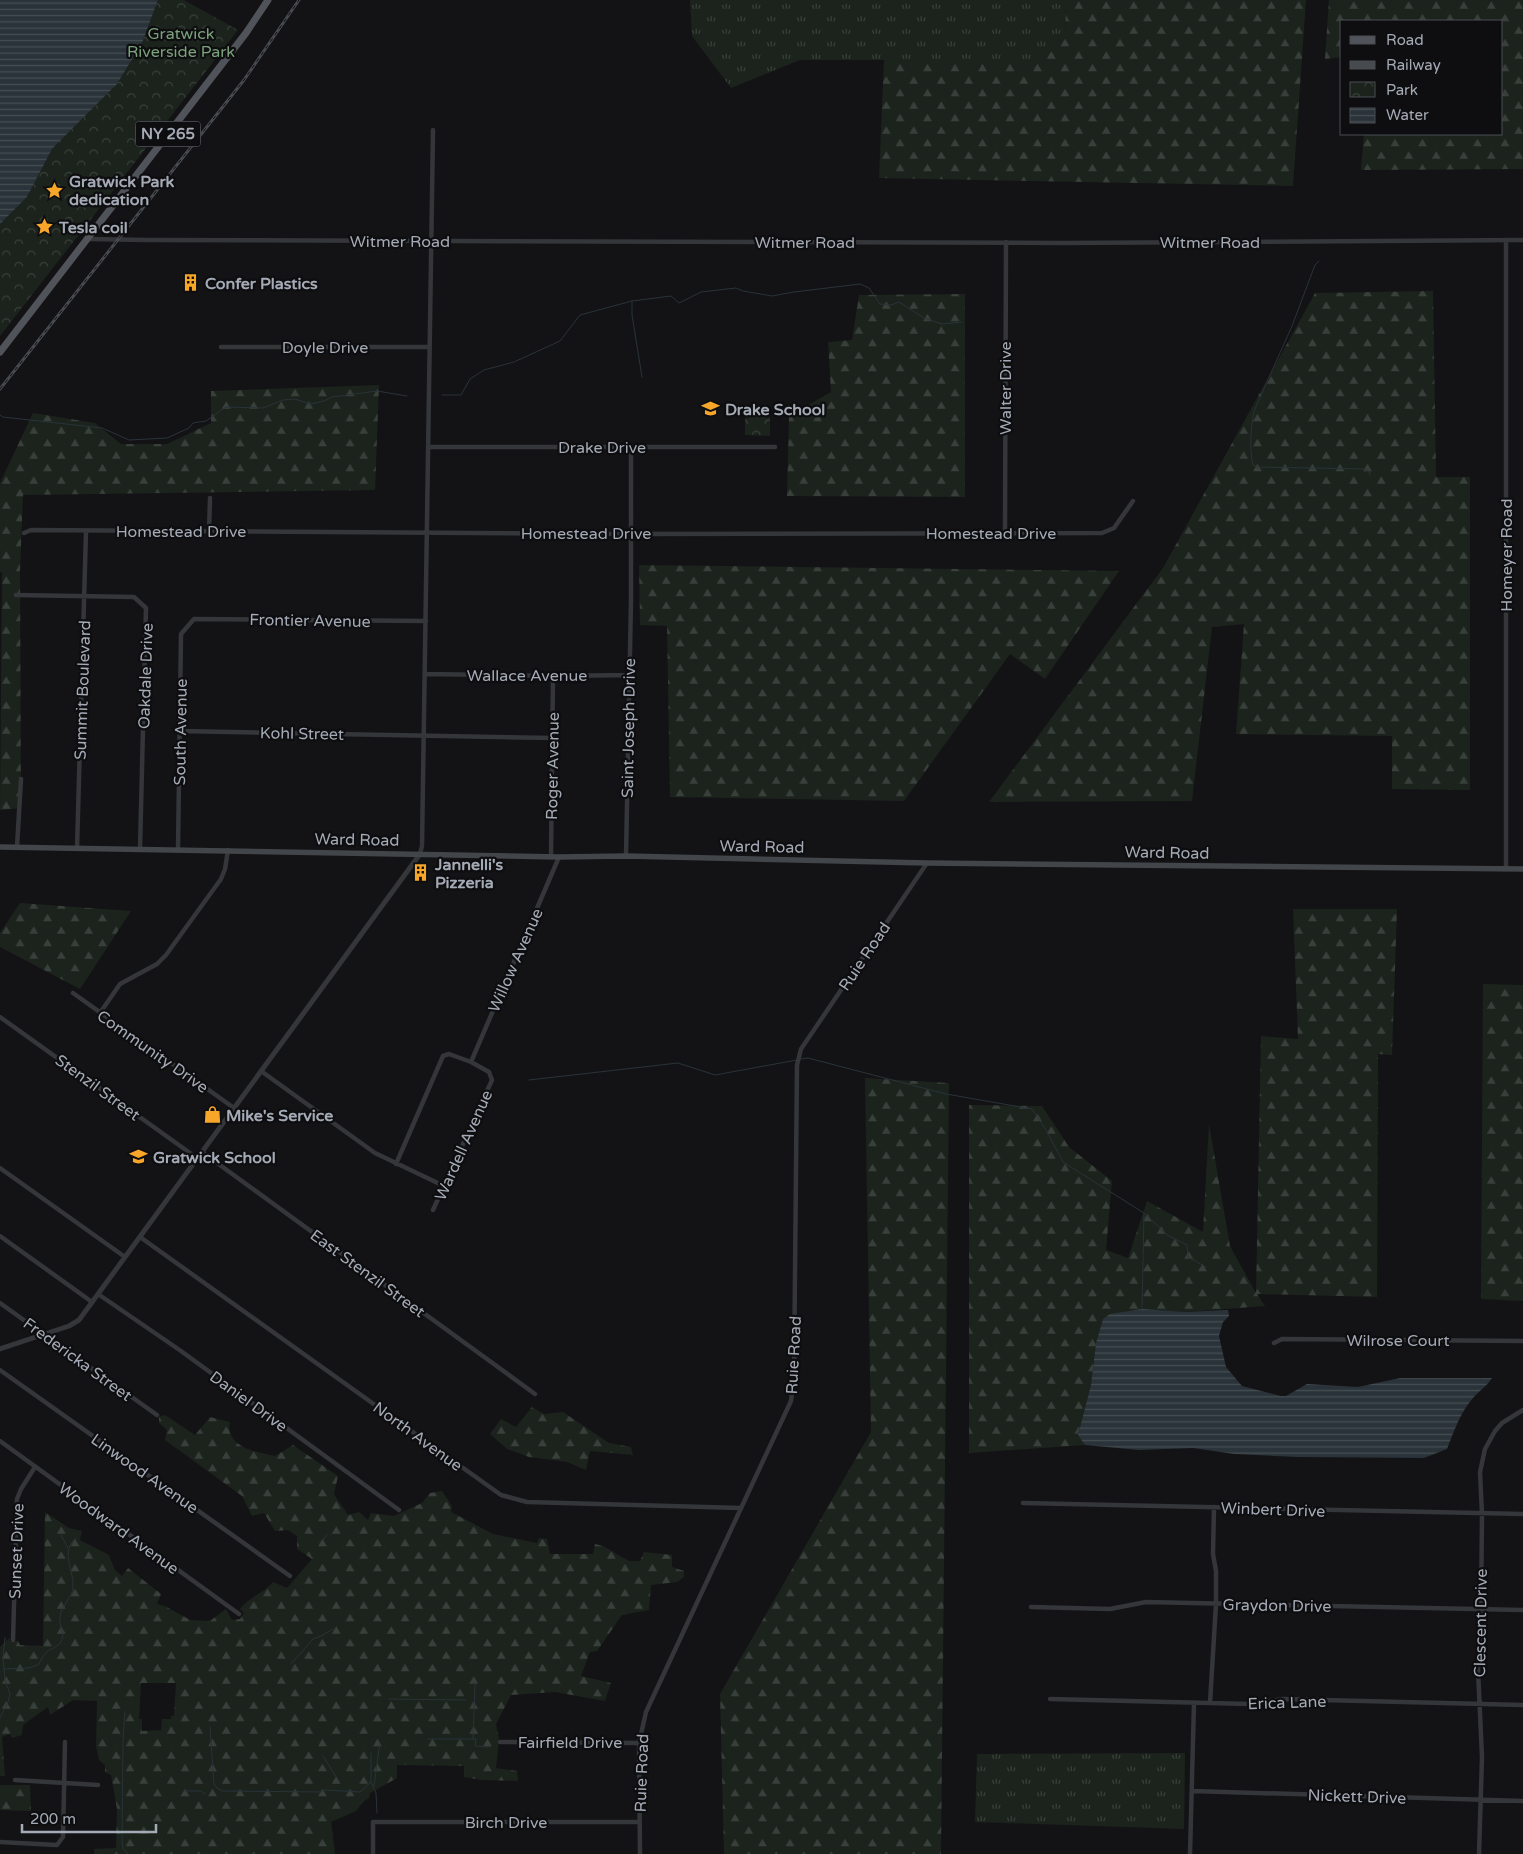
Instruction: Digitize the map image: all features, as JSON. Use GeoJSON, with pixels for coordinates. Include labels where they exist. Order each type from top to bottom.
{"type":"FeatureCollection","features":[{"type":"Feature","properties":{"kind":"main road","name":"NY 265"},"geometry":{"type":"LineString","coordinates":[[0,352],[240,40],[268,0]]}},
{"type":"Feature","properties":{"kind":"main road","name":"Ward Road"},"geometry":{"type":"LineString","coordinates":[[0,847],[551,857],[626,856],[927,863],[1523,869]]}},
{"type":"Feature","properties":{"kind":"street"},"geometry":{"type":"LineString","coordinates":[[0,1348],[69,1326],[79,1320],[420,854],[422,846],[424,736],[433,130]]}},
{"type":"Feature","properties":{"kind":"street","name":"Witmer Road"},"geometry":{"type":"LineString","coordinates":[[87,239],[1006,242],[1523,240]]}},
{"type":"Feature","properties":{"kind":"street","name":"Homeyer Road"},"geometry":{"type":"LineString","coordinates":[[1506,240],[1506,869]]}},
{"type":"Feature","properties":{"kind":"street","name":"Walter Drive"},"geometry":{"type":"LineString","coordinates":[[1005,533],[1006,242]]}},
{"type":"Feature","properties":{"kind":"street","name":"Doyle Drive"},"geometry":{"type":"LineString","coordinates":[[221,347],[430,347]]}},
{"type":"Feature","properties":{"kind":"street","name":"Drake Drive"},"geometry":{"type":"LineString","coordinates":[[428,447],[776,447]]}},
{"type":"Feature","properties":{"kind":"street","name":"Saint Joseph Drive"},"geometry":{"type":"LineString","coordinates":[[626,856],[632,534],[631,447]]}},
{"type":"Feature","properties":{"kind":"street"},"geometry":{"type":"LineString","coordinates":[[209,531],[210,498]]}},
{"type":"Feature","properties":{"kind":"street","name":"Homestead Drive"},"geometry":{"type":"LineString","coordinates":[[24,533],[32,530],[86,530],[632,534],[1102,533],[1114,528],[1133,501]]}},
{"type":"Feature","properties":{"kind":"street","name":"Summit Boulevard"},"geometry":{"type":"LineString","coordinates":[[77,849],[86,530]]}},
{"type":"Feature","properties":{"kind":"street","name":"Oakdale Drive"},"geometry":{"type":"LineString","coordinates":[[16,595],[134,597],[146,608],[140,849]]}},
{"type":"Feature","properties":{"kind":"street","name":"Frontier Avenue"},"geometry":{"type":"LineString","coordinates":[[194,619],[426,621]]}},
{"type":"Feature","properties":{"kind":"street","name":"South Avenue"},"geometry":{"type":"LineString","coordinates":[[178,850],[181,634],[194,619]]}},
{"type":"Feature","properties":{"kind":"street","name":"Wallace Avenue"},"geometry":{"type":"LineString","coordinates":[[425,674],[629,675]]}},
{"type":"Feature","properties":{"kind":"street","name":"Roger Avenue"},"geometry":{"type":"LineString","coordinates":[[551,857],[553,676]]}},
{"type":"Feature","properties":{"kind":"street","name":"Kohl Street"},"geometry":{"type":"LineString","coordinates":[[180,731],[552,738]]}},
{"type":"Feature","properties":{"kind":"street"},"geometry":{"type":"LineString","coordinates":[[18,848],[21,779]]}},
{"type":"Feature","properties":{"kind":"street"},"geometry":{"type":"LineString","coordinates":[[100,1013],[120,984],[157,964],[166,955],[221,879],[225,869],[228,850]]}},
{"type":"Feature","properties":{"kind":"street","name":"Willow Avenue"},"geometry":{"type":"LineString","coordinates":[[471,1062],[559,857]]}},
{"type":"Feature","properties":{"kind":"street","name":"Ruie Road"},"geometry":{"type":"LineString","coordinates":[[640,1854],[639,1742],[646,1712],[791,1402],[794,1378],[797,1065],[800,1049],[927,863]]}},
{"type":"Feature","properties":{"kind":"street","name":"Community Drive"},"geometry":{"type":"LineString","coordinates":[[73,993],[234,1108]]}},
{"type":"Feature","properties":{"kind":"street","name":"Stenzil Street"},"geometry":{"type":"LineString","coordinates":[[0,1016],[197,1158]]}},
{"type":"Feature","properties":{"kind":"street","name":"Wardell Avenue"},"geometry":{"type":"LineString","coordinates":[[396,1164],[444,1056],[449,1054],[471,1062],[489,1072],[492,1080],[433,1210]]}},
{"type":"Feature","properties":{"kind":"street"},"geometry":{"type":"LineString","coordinates":[[261,1071],[374,1153],[444,1186]]}},
{"type":"Feature","properties":{"kind":"street","name":"East Stenzil Street"},"geometry":{"type":"LineString","coordinates":[[202,1152],[535,1394]]}},
{"type":"Feature","properties":{"kind":"street"},"geometry":{"type":"LineString","coordinates":[[0,1168],[125,1258]]}},
{"type":"Feature","properties":{"kind":"street"},"geometry":{"type":"LineString","coordinates":[[0,1236],[92,1302]]}},
{"type":"Feature","properties":{"kind":"street","name":"North Avenue"},"geometry":{"type":"LineString","coordinates":[[140,1237],[501,1495],[527,1502],[741,1508]]}},
{"type":"Feature","properties":{"kind":"street","name":"Daniel Drive"},"geometry":{"type":"LineString","coordinates":[[98,1294],[181,1351],[399,1510]]}},
{"type":"Feature","properties":{"kind":"street","name":"Fredericka Street"},"geometry":{"type":"LineString","coordinates":[[0,1303],[157,1415]]}},
{"type":"Feature","properties":{"kind":"street","name":"Wilrose Court"},"geometry":{"type":"LineString","coordinates":[[1274,1343],[1282,1340],[1523,1341]]}},
{"type":"Feature","properties":{"kind":"street","name":"Linwood Avenue"},"geometry":{"type":"LineString","coordinates":[[0,1370],[290,1576]]}},
{"type":"Feature","properties":{"kind":"street","name":"Clescent Drive"},"geometry":{"type":"LineString","coordinates":[[1479,1854],[1482,1757],[1478,1670],[1482,1514],[1480,1472],[1485,1449],[1495,1431],[1523,1410]]}},
{"type":"Feature","properties":{"kind":"street","name":"Woodward Avenue"},"geometry":{"type":"LineString","coordinates":[[0,1441],[239,1614]]}},
{"type":"Feature","properties":{"kind":"street","name":"Sunset Drive"},"geometry":{"type":"LineString","coordinates":[[13,1640],[18,1498],[21,1489],[35,1467]]}},
{"type":"Feature","properties":{"kind":"street","name":"Winbert Drive"},"geometry":{"type":"LineString","coordinates":[[1023,1503],[1523,1514]]}},
{"type":"Feature","properties":{"kind":"street"},"geometry":{"type":"LineString","coordinates":[[1210,1703],[1216,1604],[1216,1571],[1213,1554],[1214,1507]]}},
{"type":"Feature","properties":{"kind":"street","name":"Graydon Drive"},"geometry":{"type":"LineString","coordinates":[[1031,1608],[1110,1609],[1146,1602],[1523,1610]]}},
{"type":"Feature","properties":{"kind":"street","name":"Erica Lane"},"geometry":{"type":"LineString","coordinates":[[1050,1699],[1249,1704],[1283,1699],[1523,1705]]}},
{"type":"Feature","properties":{"kind":"street"},"geometry":{"type":"LineString","coordinates":[[1190,1854],[1194,1703]]}},
{"type":"Feature","properties":{"kind":"street"},"geometry":{"type":"LineString","coordinates":[[0,1842],[57,1845],[63,1837],[65,1742]]}},
{"type":"Feature","properties":{"kind":"street","name":"Fairfield Drive"},"geometry":{"type":"LineString","coordinates":[[500,1742],[639,1742]]}},
{"type":"Feature","properties":{"kind":"street"},"geometry":{"type":"LineString","coordinates":[[15,1780],[98,1785]]}},
{"type":"Feature","properties":{"kind":"street","name":"Nickett Drive"},"geometry":{"type":"LineString","coordinates":[[1192,1791],[1523,1801]]}},
{"type":"Feature","properties":{"kind":"street","name":"Birch Drive"},"geometry":{"type":"LineString","coordinates":[[373,1854],[373,1822],[639,1822]]}},
{"type":"Feature","properties":{"kind":"green space","name":"Gratwick Riverside Park"},"geometry":{"type":"Polygon","coordinates":[[[158,0],[184,0],[238,30],[0,336],[0,224],[27,197],[52,149],[117,84],[142,43],[158,0]]]}},
{"type":"Feature","properties":{"kind":"green space"},"geometry":{"type":"Polygon","coordinates":[[[690,0],[1066,0],[1065,38],[1042,60],[800,60],[731,88],[692,36],[690,0]]]}},
{"type":"Feature","properties":{"kind":"green space"},"geometry":{"type":"Polygon","coordinates":[[[1066,0],[1306,0],[1293,186],[879,178],[884,60],[1041,60],[1065,38],[1066,0]]]}},
{"type":"Feature","properties":{"kind":"green space"},"geometry":{"type":"Polygon","coordinates":[[[1329,0],[1523,0],[1523,169],[1361,170],[1364,135],[1503,135],[1503,20],[1340,20],[1340,57],[1325,59],[1329,0]]]}},
{"type":"Feature","properties":{"kind":"green space"},"geometry":{"type":"Polygon","coordinates":[[[1433,291],[1436,477],[1470,477],[1470,790],[1392,789],[1392,736],[1236,734],[1244,624],[1212,627],[1192,801],[989,802],[1163,568],[1315,293],[1433,291]]]}},
{"type":"Feature","properties":{"kind":"green space"},"geometry":{"type":"Polygon","coordinates":[[[965,294],[965,497],[787,496],[789,416],[831,392],[828,342],[852,340],[859,295],[965,294]]]}},
{"type":"Feature","properties":{"kind":"green space"},"geometry":{"type":"Polygon","coordinates":[[[379,385],[375,490],[23,495],[20,571],[21,808],[0,810],[2,573],[0,572],[0,483],[33,413],[95,423],[121,444],[167,444],[211,423],[211,391],[379,385]]]}},
{"type":"Feature","properties":{"kind":"green space"},"geometry":{"type":"Polygon","coordinates":[[[745,413],[770,414],[770,436],[745,435],[745,413]]]}},
{"type":"Feature","properties":{"kind":"green space"},"geometry":{"type":"Polygon","coordinates":[[[639,565],[1119,571],[1045,679],[1010,654],[904,801],[670,797],[667,626],[640,625],[639,565]]]}},
{"type":"Feature","properties":{"kind":"green space"},"geometry":{"type":"Polygon","coordinates":[[[20,903],[131,911],[80,989],[0,947],[0,933],[20,903]]]}},
{"type":"Feature","properties":{"kind":"green space"},"geometry":{"type":"Polygon","coordinates":[[[1293,909],[1397,909],[1392,1055],[1378,1054],[1377,1297],[1257,1294],[1265,1306],[1185,1312],[1142,1309],[1103,1319],[1096,1343],[1091,1385],[1078,1435],[1085,1445],[969,1453],[969,1105],[1042,1106],[1069,1147],[1112,1181],[1106,1250],[1128,1258],[1147,1201],[1203,1232],[1209,1124],[1230,1246],[1256,1293],[1261,1036],[1298,1039],[1293,909]]]}},
{"type":"Feature","properties":{"kind":"green space"},"geometry":{"type":"Polygon","coordinates":[[[1483,984],[1523,985],[1523,1301],[1481,1299],[1483,984]]]}},
{"type":"Feature","properties":{"kind":"green space"},"geometry":{"type":"Polygon","coordinates":[[[865,1078],[949,1083],[941,1854],[724,1854],[720,1694],[871,1432],[865,1078]]]}},
{"type":"Feature","properties":{"kind":"green space"},"geometry":{"type":"Polygon","coordinates":[[[532,1407],[544,1414],[563,1412],[609,1443],[631,1447],[633,1455],[590,1451],[586,1470],[567,1462],[529,1457],[507,1449],[490,1434],[501,1419],[516,1427],[532,1407]]]}},
{"type":"Feature","properties":{"kind":"green space"},"geometry":{"type":"Polygon","coordinates":[[[165,1415],[195,1435],[210,1417],[230,1422],[232,1437],[237,1443],[251,1450],[275,1456],[293,1445],[338,1476],[334,1494],[348,1515],[359,1512],[368,1520],[371,1513],[394,1516],[422,1503],[430,1493],[442,1491],[452,1506],[451,1512],[493,1534],[537,1543],[539,1538],[547,1539],[550,1554],[593,1554],[595,1544],[603,1546],[629,1561],[640,1561],[644,1552],[672,1555],[672,1567],[684,1571],[684,1577],[677,1582],[651,1585],[649,1610],[622,1615],[597,1651],[590,1652],[581,1676],[611,1683],[605,1701],[555,1692],[511,1695],[496,1724],[499,1739],[496,1768],[517,1771],[518,1781],[481,1780],[464,1777],[464,1766],[397,1765],[397,1778],[370,1793],[369,1798],[356,1811],[331,1822],[335,1854],[94,1854],[94,1849],[116,1848],[117,1809],[111,1775],[105,1772],[105,1765],[99,1760],[96,1746],[97,1701],[73,1700],[50,1715],[48,1707],[23,1725],[22,1735],[12,1738],[10,1734],[2,1737],[5,1776],[0,1776],[0,1647],[9,1638],[10,1641],[18,1641],[20,1645],[43,1646],[45,1512],[69,1528],[82,1531],[80,1540],[109,1555],[115,1570],[122,1576],[128,1568],[161,1594],[157,1604],[165,1606],[190,1620],[210,1621],[226,1609],[232,1620],[240,1619],[244,1613],[240,1609],[248,1601],[273,1582],[287,1588],[312,1559],[297,1549],[297,1536],[288,1530],[275,1531],[264,1513],[252,1516],[242,1496],[165,1440],[167,1430],[159,1423],[159,1417],[165,1415]],[[141,1683],[139,1719],[142,1719],[142,1731],[161,1730],[162,1719],[171,1719],[171,1716],[174,1716],[176,1683],[141,1683]]]}},
{"type":"Feature","properties":{"kind":"green space"},"geometry":{"type":"Polygon","coordinates":[[[1185,1753],[1184,1829],[975,1822],[977,1754],[1185,1753]]]}},
{"type":"Feature","properties":{"kind":"green space"},"geometry":{"type":"Polygon","coordinates":[[[0,1785],[30,1785],[31,1811],[0,1810],[0,1785]]]}},
{"type":"Feature","properties":{"kind":"water"},"geometry":{"type":"Polygon","coordinates":[[[0,0],[158,0],[142,43],[117,84],[52,149],[27,197],[0,224],[0,0]]]}},
{"type":"Feature","properties":{"kind":"water"},"geometry":{"type":"Polygon","coordinates":[[[1142,1309],[1185,1312],[1228,1310],[1229,1316],[1223,1322],[1219,1336],[1226,1367],[1242,1386],[1281,1396],[1286,1396],[1307,1384],[1358,1387],[1400,1378],[1492,1378],[1464,1410],[1447,1449],[1424,1458],[1296,1457],[1234,1454],[1193,1448],[1139,1450],[1085,1445],[1078,1435],[1091,1385],[1096,1343],[1103,1319],[1110,1314],[1142,1309]]]}},
{"type":"Feature","properties":{"kind":"waterway"},"geometry":{"type":"LineString","coordinates":[[1319,261],[1315,265],[1292,326],[1254,411],[1251,438],[1253,465],[1257,467],[1365,469],[1369,471],[1370,475]]}},
{"type":"Feature","properties":{"kind":"waterway"},"geometry":{"type":"LineString","coordinates":[[442,395],[461,395],[470,379],[484,370],[514,362],[560,341],[580,315],[632,301],[671,296],[679,303],[701,292],[736,288],[772,296],[860,284],[869,288],[880,304],[891,305],[899,302],[924,318],[942,324],[962,322]]}},
{"type":"Feature","properties":{"kind":"waterway"},"geometry":{"type":"LineString","coordinates":[[632,301],[632,315],[642,377]]}},
{"type":"Feature","properties":{"kind":"waterway"},"geometry":{"type":"LineString","coordinates":[[0,415],[3,417],[102,428],[129,440],[167,438],[189,428],[193,423],[206,421],[226,407],[263,408],[283,400],[295,399],[310,404],[332,397],[377,391],[407,396]]}},
{"type":"Feature","properties":{"kind":"waterway"},"geometry":{"type":"LineString","coordinates":[[800,1059],[808,1058],[946,1094],[1032,1109],[1063,1162],[1144,1213],[1167,1235],[1187,1245],[1188,1257],[1206,1267]]}},
{"type":"Feature","properties":{"kind":"waterway"},"geometry":{"type":"LineString","coordinates":[[529,1080],[678,1063],[715,1075],[797,1060]]}},
{"type":"Feature","properties":{"kind":"waterway"},"geometry":{"type":"LineString","coordinates":[[1142,1309],[1144,1214]]}},
{"type":"Feature","properties":{"kind":"waterway"},"geometry":{"type":"LineString","coordinates":[[61,1535],[68,1548]]}},
{"type":"Feature","properties":{"kind":"waterway"},"geometry":{"type":"LineString","coordinates":[[323,1540],[327,1535]]}},
{"type":"Feature","properties":{"kind":"waterway"},"geometry":{"type":"LineString","coordinates":[[4,1669],[28,1668],[38,1665],[46,1653],[60,1643],[63,1636],[60,1621],[61,1613],[73,1589],[68,1554],[71,1543],[76,1538]]}},
{"type":"Feature","properties":{"kind":"waterway"},"geometry":{"type":"LineString","coordinates":[[291,1664],[313,1639],[333,1629]]}},
{"type":"Feature","properties":{"kind":"waterway"},"geometry":{"type":"LineString","coordinates":[[0,1718],[10,1694],[5,1680],[3,1658],[5,1638]]}},
{"type":"Feature","properties":{"kind":"waterway"},"geometry":{"type":"LineString","coordinates":[[473,1682],[475,1684],[473,1739]]}},
{"type":"Feature","properties":{"kind":"waterway"},"geometry":{"type":"LineString","coordinates":[[389,1699],[466,1700]]}},
{"type":"Feature","properties":{"kind":"waterway"},"geometry":{"type":"LineString","coordinates":[[125,1712],[122,1842],[123,1849],[128,1854]]}},
{"type":"Feature","properties":{"kind":"waterway"},"geometry":{"type":"LineString","coordinates":[[210,1727],[214,1784],[222,1791],[322,1792],[325,1790],[360,1792],[371,1782]]}},
{"type":"Feature","properties":{"kind":"waterway"},"geometry":{"type":"LineString","coordinates":[[428,1739],[476,1739],[475,1746],[489,1747]]}},
{"type":"Feature","properties":{"kind":"waterway"},"geometry":{"type":"LineString","coordinates":[[374,1786],[380,1742]]}},
{"type":"Feature","properties":{"kind":"waterway"},"geometry":{"type":"LineString","coordinates":[[371,1753],[371,1782],[376,1793],[377,1813]]}},
{"type":"Feature","properties":{"kind":"waterway"},"geometry":{"type":"LineString","coordinates":[[323,1756],[340,1783]]}},
{"type":"Feature","properties":{"kind":"waterway"},"geometry":{"type":"LineString","coordinates":[[185,1791],[201,1791],[205,1794]]}},
{"type":"Feature","properties":{"kind":"railway"},"geometry":{"type":"LineString","coordinates":[[0,389],[244,80],[299,0]]}},
{"type":"Feature","properties":{"kind":"place","name":"Gratwick Park dedication"},"geometry":{"type":"Point","coordinates":[55,190]}},
{"type":"Feature","properties":{"kind":"place","name":"Tesla coil"},"geometry":{"type":"Point","coordinates":[45,227]}},
{"type":"Feature","properties":{"kind":"place","name":"Confer Plastics"},"geometry":{"type":"Point","coordinates":[191,283]}},
{"type":"Feature","properties":{"kind":"place","name":"Drake School"},"geometry":{"type":"Point","coordinates":[711,409]}},
{"type":"Feature","properties":{"kind":"place","name":"Jannelli's Pizzeria"},"geometry":{"type":"Point","coordinates":[421,873]}},
{"type":"Feature","properties":{"kind":"place","name":"Mike's Service"},"geometry":{"type":"Point","coordinates":[212,1115]}},
{"type":"Feature","properties":{"kind":"place","name":"Gratwick School"},"geometry":{"type":"Point","coordinates":[139,1157]}}]}
